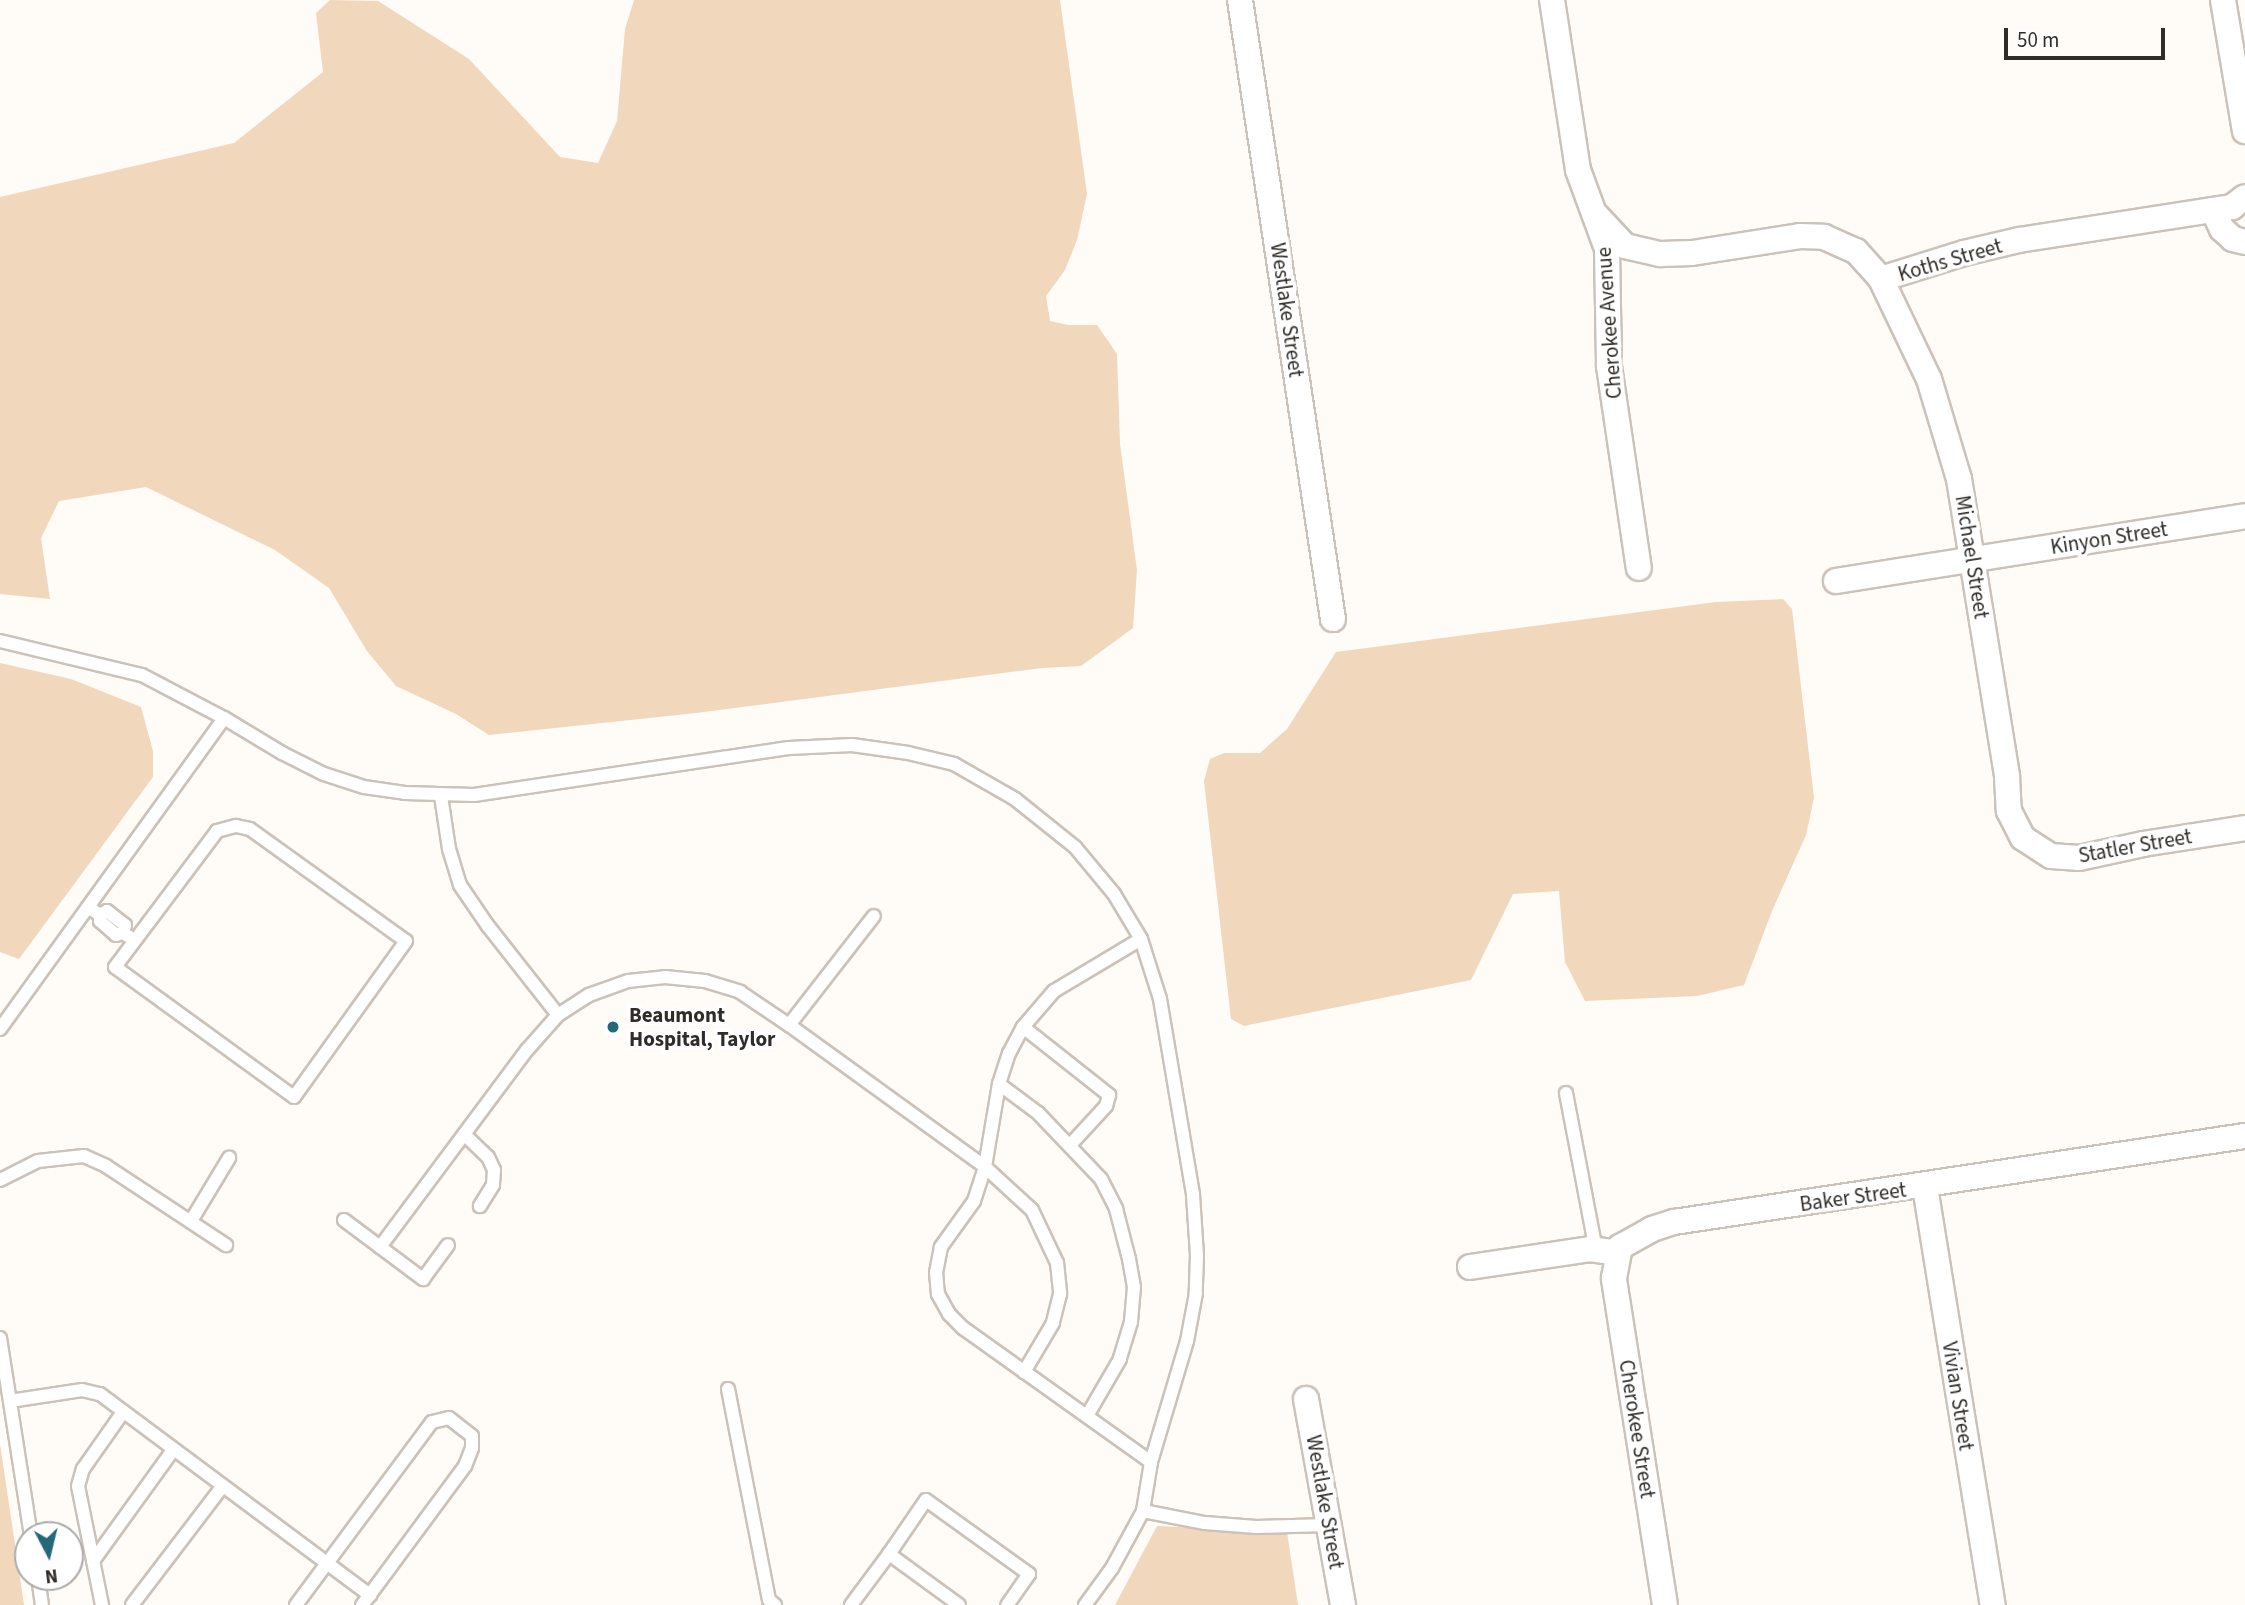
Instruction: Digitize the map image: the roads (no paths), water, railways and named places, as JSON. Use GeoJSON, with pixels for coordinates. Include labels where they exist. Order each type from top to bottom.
{"type":"FeatureCollection","features":[{"type":"Feature","properties":{"kind":"street","name":"Westlake Street"},"geometry":{"type":"LineString","coordinates":[[1241,0],[1333,619]]}},
{"type":"Feature","properties":{"kind":"street","name":"Cherokee Avenue"},"geometry":{"type":"LineString","coordinates":[[1552,0],[1578,170],[1607,248],[1609,366],[1640,568]]}},
{"type":"Feature","properties":{"kind":"street"},"geometry":{"type":"LineString","coordinates":[[2223,0],[2245,131]]}},
{"type":"Feature","properties":{"kind":"street","name":"Koths Street"},"geometry":{"type":"LineString","coordinates":[[1597,216],[1625,246],[1661,254],[1692,253],[1800,236],[1824,237],[1856,251],[1881,279],[1964,253],[2019,240],[2232,207],[2245,197]]}},
{"type":"Feature","properties":{"kind":"street"},"geometry":{"type":"LineString","coordinates":[[2213,210],[2222,229],[2233,239],[2245,242]]}},
{"type":"Feature","properties":{"kind":"street","name":"Michael Street"},"geometry":{"type":"LineString","coordinates":[[1881,279],[1914,342],[1942,416],[1959,479],[2009,811],[2015,826],[2029,843]]}},
{"type":"Feature","properties":{"kind":"street","name":"Kinyon Street"},"geometry":{"type":"LineString","coordinates":[[1836,581],[2245,516]]}},
{"type":"Feature","properties":{"kind":"street","name":"Statler Street"},"geometry":{"type":"LineString","coordinates":[[2029,843],[2051,856],[2079,858],[2143,844],[2245,828]]}},
{"type":"Feature","properties":{"kind":"street","name":"Baker Street"},"geometry":{"type":"LineString","coordinates":[[1470,1267],[1607,1251],[1674,1222],[2245,1136]]}},
{"type":"Feature","properties":{"kind":"street","name":"Vivian Street"},"geometry":{"type":"LineString","coordinates":[[1925,1186],[1993,1605]]}},
{"type":"Feature","properties":{"kind":"street","name":"Cherokee Street"},"geometry":{"type":"LineString","coordinates":[[1607,1251],[1614,1278],[1665,1605]]}},
{"type":"Feature","properties":{"kind":"street","name":"Westlake Street"},"geometry":{"type":"LineString","coordinates":[[1306,1399],[1343,1605]]}},
{"type":"Feature","properties":{"kind":"lane"},"geometry":{"type":"LineString","coordinates":[[0,641],[142,675],[224,718],[282,753],[324,774],[364,787],[441,796],[474,795],[789,748],[852,746],[908,753],[954,764],[1015,799],[1075,847],[1114,894],[1141,940],[1160,999],[1193,1195],[1197,1255],[1196,1293],[1187,1340],[1151,1462],[1143,1511],[1112,1568],[1085,1605]]}},
{"type":"Feature","properties":{"kind":"lane"},"geometry":{"type":"LineString","coordinates":[[0,1029],[224,718]]}},
{"type":"Feature","properties":{"kind":"lane"},"geometry":{"type":"LineString","coordinates":[[441,796],[449,849],[460,885],[488,926],[558,1015]]}},
{"type":"Feature","properties":{"kind":"lane"},"geometry":{"type":"LineString","coordinates":[[236,827],[250,830],[406,941],[294,1097],[115,967],[129,936],[217,831],[236,827]]}},
{"type":"Feature","properties":{"kind":"lane"},"geometry":{"type":"LineString","coordinates":[[88,907],[100,915],[100,921],[116,935],[129,936]]}},
{"type":"Feature","properties":{"kind":"lane"},"geometry":{"type":"LineString","coordinates":[[789,1025],[874,916]]}},
{"type":"Feature","properties":{"kind":"lane"},"geometry":{"type":"LineString","coordinates":[[1141,940],[1054,991],[1023,1027],[1009,1053],[999,1084],[985,1167],[974,1201],[941,1248],[936,1272],[938,1294],[949,1314],[963,1328],[1151,1462]]}},
{"type":"Feature","properties":{"kind":"lane"},"geometry":{"type":"LineString","coordinates":[[380,1247],[527,1050],[558,1015],[589,995],[628,981],[666,977],[705,981],[740,992],[789,1025],[985,1167],[1032,1210],[1057,1263],[1060,1294],[1053,1323],[1024,1372]]}},
{"type":"Feature","properties":{"kind":"lane"},"geometry":{"type":"LineString","coordinates":[[1023,1027],[1109,1095],[1106,1106],[1071,1144]]}},
{"type":"Feature","properties":{"kind":"lane"},"geometry":{"type":"LineString","coordinates":[[999,1084],[1038,1113],[1071,1144],[1101,1179],[1116,1209],[1134,1287],[1131,1322],[1119,1359],[1087,1416]]}},
{"type":"Feature","properties":{"kind":"lane"},"geometry":{"type":"LineString","coordinates":[[1566,1093],[1607,1251]]}},
{"type":"Feature","properties":{"kind":"lane"},"geometry":{"type":"LineString","coordinates":[[465,1135],[488,1157],[494,1170],[494,1185],[480,1206]]}},
{"type":"Feature","properties":{"kind":"lane"},"geometry":{"type":"LineString","coordinates":[[0,1181],[38,1161],[84,1156],[106,1166],[226,1245]]}},
{"type":"Feature","properties":{"kind":"lane"},"geometry":{"type":"LineString","coordinates":[[191,1221],[229,1158]]}},
{"type":"Feature","properties":{"kind":"lane"},"geometry":{"type":"LineString","coordinates":[[344,1220],[423,1279],[448,1245]]}},
{"type":"Feature","properties":{"kind":"lane"},"geometry":{"type":"LineString","coordinates":[[0,1338],[29,1521]]}},
{"type":"Feature","properties":{"kind":"lane"},"geometry":{"type":"LineString","coordinates":[[728,1389],[769,1600],[775,1605]]}},
{"type":"Feature","properties":{"kind":"lane"},"geometry":{"type":"LineString","coordinates":[[10,1401],[82,1390],[100,1394],[326,1564],[366,1600],[465,1466],[472,1448],[472,1436],[468,1431],[450,1418],[432,1422],[326,1564],[296,1605]]}},
{"type":"Feature","properties":{"kind":"lane"},"geometry":{"type":"LineString","coordinates":[[102,1605],[78,1486],[83,1469],[123,1412]]}},
{"type":"Feature","properties":{"kind":"lane"},"geometry":{"type":"LineString","coordinates":[[93,1561],[173,1450]]}},
{"type":"Feature","properties":{"kind":"lane"},"geometry":{"type":"LineString","coordinates":[[132,1605],[222,1487]]}},
{"type":"Feature","properties":{"kind":"lane"},"geometry":{"type":"LineString","coordinates":[[851,1605],[926,1500],[1029,1574],[1007,1605]]}},
{"type":"Feature","properties":{"kind":"lane"},"geometry":{"type":"LineString","coordinates":[[1143,1511],[1205,1523],[1256,1527],[1329,1525]]}},
{"type":"Feature","properties":{"kind":"lane"},"geometry":{"type":"LineString","coordinates":[[889,1554],[959,1605]]}},
{"type":"Feature","properties":{"kind":"place","name":"Beaumont Hospital, Taylor"},"geometry":{"type":"Point","coordinates":[613,1027]}}]}
